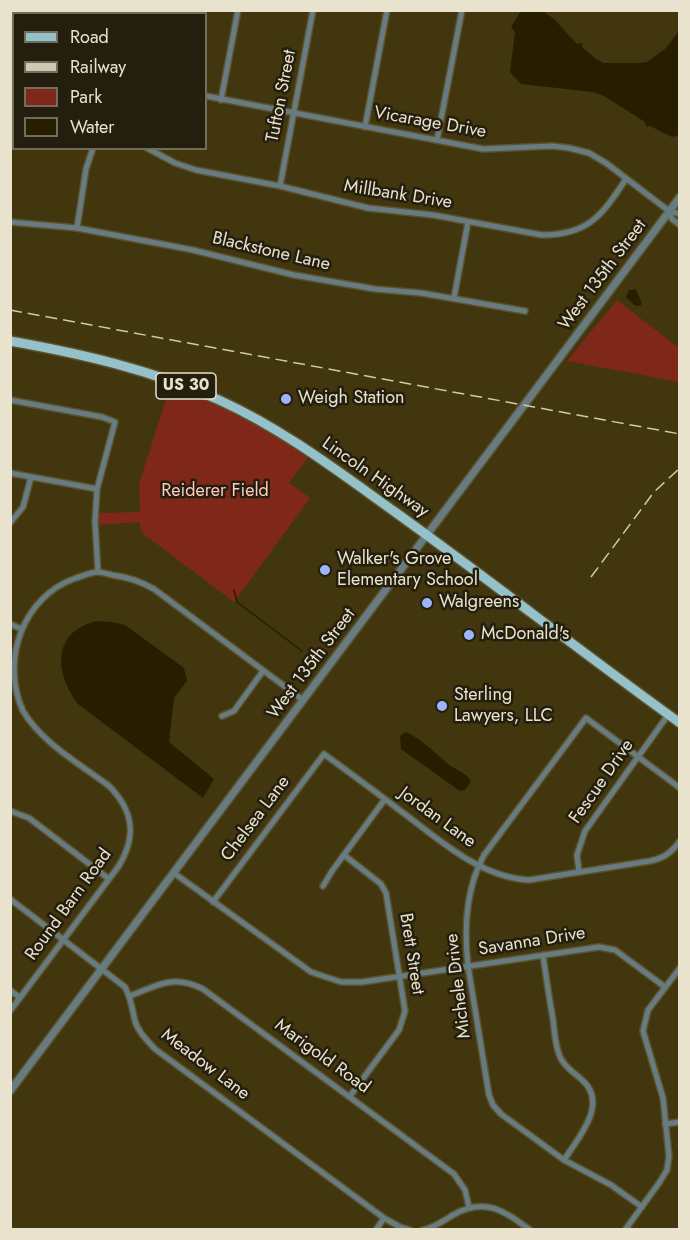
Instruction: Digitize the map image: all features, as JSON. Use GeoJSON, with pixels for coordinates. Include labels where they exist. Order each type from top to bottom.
{"type":"FeatureCollection","features":[{"type":"Feature","properties":{"kind":"main road","name":"Lincoln Highway"},"geometry":{"type":"LineString","coordinates":[[10,341],[81,354],[172,381],[222,402],[303,447],[427,535],[680,723]]}},
{"type":"Feature","properties":{"kind":"street"},"geometry":{"type":"LineString","coordinates":[[221,100],[238,10]]}},
{"type":"Feature","properties":{"kind":"street","name":"Tufton Street"},"geometry":{"type":"LineString","coordinates":[[280,186],[314,10]]}},
{"type":"Feature","properties":{"kind":"street"},"geometry":{"type":"LineString","coordinates":[[365,127],[387,10]]}},
{"type":"Feature","properties":{"kind":"street"},"geometry":{"type":"LineString","coordinates":[[437,141],[462,10]]}},
{"type":"Feature","properties":{"kind":"street","name":"Vicarage Drive"},"geometry":{"type":"LineString","coordinates":[[207,96],[483,149],[552,146],[569,148],[589,153],[606,163],[669,211],[680,213]]}},
{"type":"Feature","properties":{"kind":"street"},"geometry":{"type":"LineString","coordinates":[[77,228],[86,169],[92,150]]}},
{"type":"Feature","properties":{"kind":"street","name":"Millbank Drive"},"geometry":{"type":"LineString","coordinates":[[151,150],[175,163],[196,170],[280,186],[368,208],[434,215],[542,235],[574,232],[588,225],[600,216],[626,179]]}},
{"type":"Feature","properties":{"kind":"street","name":"West 135th Street"},"geometry":{"type":"LineString","coordinates":[[10,1091],[680,197]]}},
{"type":"Feature","properties":{"kind":"street","name":"Vicarage Drive"},"geometry":{"type":"LineString","coordinates":[[669,211],[672,219],[680,225]]}},
{"type":"Feature","properties":{"kind":"street","name":"Blackstone Lane"},"geometry":{"type":"LineString","coordinates":[[10,222],[77,228],[193,250],[268,269],[375,290],[454,298],[525,311]]}},
{"type":"Feature","properties":{"kind":"street"},"geometry":{"type":"LineString","coordinates":[[454,298],[468,222]]}},
{"type":"Feature","properties":{"kind":"street"},"geometry":{"type":"LineString","coordinates":[[10,400],[102,417],[115,423],[97,489],[95,522],[98,572]]}},
{"type":"Feature","properties":{"kind":"street"},"geometry":{"type":"LineString","coordinates":[[10,473],[97,489]]}},
{"type":"Feature","properties":{"kind":"street"},"geometry":{"type":"LineString","coordinates":[[10,523],[23,507],[31,477]]}},
{"type":"Feature","properties":{"kind":"street","name":"Round Barn Road"},"geometry":{"type":"LineString","coordinates":[[10,1011],[123,859],[131,834],[130,820],[118,795],[43,736],[22,711],[15,695],[11,660],[19,628],[30,610],[54,588],[67,581],[98,572],[126,576],[148,585],[303,700]]}},
{"type":"Feature","properties":{"kind":"street"},"geometry":{"type":"LineString","coordinates":[[10,624],[19,628]]}},
{"type":"Feature","properties":{"kind":"street"},"geometry":{"type":"LineString","coordinates":[[222,716],[234,711],[264,671]]}},
{"type":"Feature","properties":{"kind":"street","name":"Fescue Drive"},"geometry":{"type":"LineString","coordinates":[[579,872],[577,855],[585,831],[668,715]]}},
{"type":"Feature","properties":{"kind":"street","name":"Michele Drive"},"geometry":{"type":"LineString","coordinates":[[638,757],[586,718],[489,847],[479,865],[468,907],[467,952],[489,1095],[494,1105],[501,1114],[564,1160],[611,1185],[642,1207]]}},
{"type":"Feature","properties":{"kind":"street","name":"Jordan Lane"},"geometry":{"type":"LineString","coordinates":[[324,754],[460,856],[516,879],[529,880],[661,859],[670,853],[680,841]]}},
{"type":"Feature","properties":{"kind":"street","name":"Chelsea Lane"},"geometry":{"type":"LineString","coordinates":[[213,902],[324,754]]}},
{"type":"Feature","properties":{"kind":"street"},"geometry":{"type":"LineString","coordinates":[[638,757],[680,788]]}},
{"type":"Feature","properties":{"kind":"street"},"geometry":{"type":"LineString","coordinates":[[323,886],[385,799]]}},
{"type":"Feature","properties":{"kind":"street"},"geometry":{"type":"LineString","coordinates":[[10,811],[29,818],[109,879]]}},
{"type":"Feature","properties":{"kind":"street","name":"Brett Street"},"geometry":{"type":"LineString","coordinates":[[344,855],[381,884],[386,893],[405,1011],[399,1030],[350,1096]]}},
{"type":"Feature","properties":{"kind":"street","name":"Savanna Drive"},"geometry":{"type":"LineString","coordinates":[[174,873],[305,968],[325,978],[341,982],[362,982],[607,947],[615,950],[665,987]]}},
{"type":"Feature","properties":{"kind":"street"},"geometry":{"type":"LineString","coordinates":[[10,899],[119,981],[130,996]]}},
{"type":"Feature","properties":{"kind":"street"},"geometry":{"type":"LineString","coordinates":[[543,955],[558,1052],[569,1069],[590,1089],[593,1100],[588,1122],[564,1160]]}},
{"type":"Feature","properties":{"kind":"street"},"geometry":{"type":"LineString","coordinates":[[625,1230],[667,1170],[669,1156],[661,1090],[643,1031],[648,1010],[680,968]]}},
{"type":"Feature","properties":{"kind":"street","name":"Marigold Road"},"geometry":{"type":"LineString","coordinates":[[130,996],[169,981],[191,983],[203,989],[454,1174],[465,1190],[469,1207]]}},
{"type":"Feature","properties":{"kind":"street"},"geometry":{"type":"LineString","coordinates":[[10,990],[21,998]]}},
{"type":"Feature","properties":{"kind":"street","name":"Meadow Lane"},"geometry":{"type":"LineString","coordinates":[[130,996],[135,1023],[155,1048],[384,1218],[410,1230]]}},
{"type":"Feature","properties":{"kind":"street"},"geometry":{"type":"LineString","coordinates":[[665,1124],[680,1122]]}},
{"type":"Feature","properties":{"kind":"street"},"geometry":{"type":"LineString","coordinates":[[425,1229],[441,1224],[469,1207],[488,1206],[504,1211],[530,1230]]}},
{"type":"Feature","properties":{"kind":"street"},"geometry":{"type":"LineString","coordinates":[[376,1230],[384,1218]]}},
{"type":"Feature","properties":{"kind":"green space"},"geometry":{"type":"Polygon","coordinates":[[[617,300],[679,348],[679,382],[567,361],[617,300]]]}},
{"type":"Feature","properties":{"kind":"green space","name":"Reiderer Field"},"geometry":{"type":"Polygon","coordinates":[[[171,384],[259,425],[308,457],[289,483],[310,498],[234,602],[141,532],[140,522],[98,525],[97,513],[140,512],[139,484],[171,384]]]}},
{"type":"Feature","properties":{"kind":"water"},"geometry":{"type":"Polygon","coordinates":[[[521,11],[543,11],[554,19],[577,44],[582,43],[582,47],[604,63],[647,62],[665,49],[679,31],[679,135],[672,137],[650,126],[647,127],[645,122],[604,96],[593,92],[521,84],[510,72],[515,32],[511,27],[521,11]]]}},
{"type":"Feature","properties":{"kind":"water"},"geometry":{"type":"Polygon","coordinates":[[[636,289],[642,304],[639,306],[634,305],[626,297],[629,290],[636,289]]]}},
{"type":"Feature","properties":{"kind":"water"},"geometry":{"type":"Polygon","coordinates":[[[97,621],[125,625],[184,668],[187,681],[174,698],[169,742],[214,779],[203,798],[78,704],[70,692],[62,667],[65,644],[71,634],[82,626],[97,621]]]}},
{"type":"Feature","properties":{"kind":"water"},"geometry":{"type":"Polygon","coordinates":[[[406,732],[469,778],[471,781],[465,790],[460,791],[401,749],[400,736],[406,732]]]}},
{"type":"Feature","properties":{"kind":"waterway"},"geometry":{"type":"LineString","coordinates":[[234,590],[237,602],[302,651]]}},
{"type":"Feature","properties":{"kind":"railway"},"geometry":{"type":"LineString","coordinates":[[10,310],[680,434]]}},
{"type":"Feature","properties":{"kind":"railway"},"geometry":{"type":"LineString","coordinates":[[591,577],[654,492],[680,468]]}},
{"type":"Feature","properties":{"kind":"place","name":"Weigh Station"},"geometry":{"type":"Point","coordinates":[286,399]}},
{"type":"Feature","properties":{"kind":"place","name":"Walker's Grove Elementary School"},"geometry":{"type":"Point","coordinates":[325,570]}},
{"type":"Feature","properties":{"kind":"place","name":"Walgreens"},"geometry":{"type":"Point","coordinates":[427,603]}},
{"type":"Feature","properties":{"kind":"place","name":"McDonald's"},"geometry":{"type":"Point","coordinates":[469,635]}},
{"type":"Feature","properties":{"kind":"place","name":"Sterling Lawyers, LLC"},"geometry":{"type":"Point","coordinates":[442,706]}}]}
